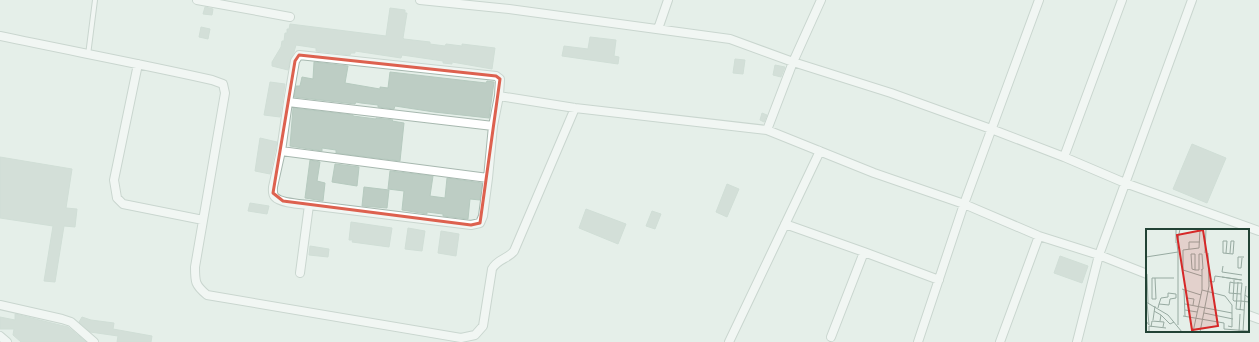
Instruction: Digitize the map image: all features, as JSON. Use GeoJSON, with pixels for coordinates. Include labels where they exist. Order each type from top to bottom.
{"type":"FeatureCollection","features":[{"type":"Feature","properties":{"kind":"street"},"geometry":{"type":"LineString","coordinates":[[197,0],[290,17]]}},
{"type":"Feature","properties":{"kind":"street"},"geometry":{"type":"LineString","coordinates":[[420,0],[509,9],[730,39],[793,62],[891,93],[991,129],[1064,157],[1124,183],[1259,231]]}},
{"type":"Feature","properties":{"kind":"street"},"geometry":{"type":"LineString","coordinates":[[658,29],[668,0]]}},
{"type":"Feature","properties":{"kind":"street"},"geometry":{"type":"LineString","coordinates":[[767,130],[793,62],[821,0]]}},
{"type":"Feature","properties":{"kind":"street"},"geometry":{"type":"LineString","coordinates":[[918,342],[964,204],[1039,0]]}},
{"type":"Feature","properties":{"kind":"street"},"geometry":{"type":"LineString","coordinates":[[1064,157],[1122,0]]}},
{"type":"Feature","properties":{"kind":"street"},"geometry":{"type":"LineString","coordinates":[[1077,342],[1099,255],[1192,0]]}},
{"type":"Feature","properties":{"kind":"street"},"geometry":{"type":"LineString","coordinates":[[0,36],[138,64],[212,80],[223,84],[225,93],[194,267],[195,278],[199,288],[207,295],[461,338],[475,335],[483,326],[494,264],[511,255],[514,251],[575,108]]}},
{"type":"Feature","properties":{"kind":"street"},"geometry":{"type":"LineString","coordinates":[[299,55],[496,76],[500,79],[499,96],[493,126],[483,216],[480,223],[472,225],[309,205],[283,201],[275,197],[273,193],[295,61],[299,55]]}},
{"type":"Feature","properties":{"kind":"street"},"geometry":{"type":"LineString","coordinates":[[138,64],[114,180],[116,198],[123,204],[203,220]]}},
{"type":"Feature","properties":{"kind":"street"},"geometry":{"type":"LineString","coordinates":[[499,96],[575,108],[767,130],[874,173],[964,204],[1040,236],[1099,255],[1146,274]]}},
{"type":"Feature","properties":{"kind":"street"},"geometry":{"type":"LineString","coordinates":[[288,102],[493,126]]}},
{"type":"Feature","properties":{"kind":"street"},"geometry":{"type":"LineString","coordinates":[[281,151],[488,178]]}},
{"type":"Feature","properties":{"kind":"street"},"geometry":{"type":"LineString","coordinates":[[729,342],[820,151]]}},
{"type":"Feature","properties":{"kind":"street"},"geometry":{"type":"LineString","coordinates":[[300,273],[309,205]]}},
{"type":"Feature","properties":{"kind":"street"},"geometry":{"type":"LineString","coordinates":[[785,224],[939,280]]}},
{"type":"Feature","properties":{"kind":"street"},"geometry":{"type":"LineString","coordinates":[[1000,342],[1040,236]]}},
{"type":"Feature","properties":{"kind":"street"},"geometry":{"type":"LineString","coordinates":[[831,337],[864,252]]}},
{"type":"Feature","properties":{"kind":"street"},"geometry":{"type":"LineString","coordinates":[[0,305],[71,322],[94,342]]}},
{"type":"Feature","properties":{"kind":"street"},"geometry":{"type":"LineString","coordinates":[[1249,315],[1259,319]]}},
{"type":"Feature","properties":{"kind":"street"},"geometry":{"type":"LineString","coordinates":[[0,336],[7,342]]}},
{"type":"Feature","properties":{"kind":"lane"},"geometry":{"type":"LineString","coordinates":[[88,55],[95,0]]}},
{"type":"Feature","properties":{"kind":"highlighted area"},"geometry":{"type":"Polygon","coordinates":[[[299,55],[496,76],[500,79],[480,223],[471,225],[283,201],[273,193],[295,61],[299,55]]]}},
{"type":"Feature","properties":{"kind":"building"},"geometry":{"type":"Polygon","coordinates":[[[205,7],[213,9],[212,15],[203,14],[205,7]]]}},
{"type":"Feature","properties":{"kind":"building"},"geometry":{"type":"Polygon","coordinates":[[[390,8],[405,10],[405,13],[407,13],[404,39],[430,42],[430,44],[445,46],[446,44],[462,46],[462,44],[495,48],[492,69],[452,62],[452,64],[443,63],[443,61],[402,55],[401,58],[355,51],[355,53],[351,53],[350,55],[316,51],[316,48],[296,45],[288,70],[272,66],[272,62],[281,47],[282,41],[284,41],[285,33],[287,33],[287,29],[289,29],[290,24],[386,36],[390,8]]]}},
{"type":"Feature","properties":{"kind":"building"},"geometry":{"type":"Polygon","coordinates":[[[201,27],[210,29],[208,39],[199,37],[201,27]]]}},
{"type":"Feature","properties":{"kind":"building"},"geometry":{"type":"Polygon","coordinates":[[[590,37],[616,40],[614,56],[619,57],[618,64],[562,56],[564,46],[588,49],[590,37]]]}},
{"type":"Feature","properties":{"kind":"building"},"geometry":{"type":"Polygon","coordinates":[[[735,59],[745,60],[743,74],[733,73],[735,59]]]}},
{"type":"Feature","properties":{"kind":"building"},"geometry":{"type":"Polygon","coordinates":[[[314,62],[348,66],[345,83],[380,89],[380,87],[388,88],[390,72],[486,83],[487,81],[494,82],[489,118],[395,106],[394,109],[356,102],[355,104],[294,97],[296,86],[300,86],[302,77],[313,79],[314,62]]]}},
{"type":"Feature","properties":{"kind":"building"},"geometry":{"type":"Polygon","coordinates":[[[775,65],[785,67],[781,77],[773,75],[775,65]]]}},
{"type":"Feature","properties":{"kind":"building"},"geometry":{"type":"Polygon","coordinates":[[[270,82],[285,84],[280,117],[264,115],[270,82]]]}},
{"type":"Feature","properties":{"kind":"building"},"geometry":{"type":"Polygon","coordinates":[[[293,108],[393,120],[392,121],[404,123],[400,161],[336,153],[336,150],[322,148],[322,151],[290,146],[293,108]]]}},
{"type":"Feature","properties":{"kind":"building"},"geometry":{"type":"Polygon","coordinates":[[[762,113],[767,115],[764,122],[760,120],[762,113]]]}},
{"type":"Feature","properties":{"kind":"building"},"geometry":{"type":"Polygon","coordinates":[[[260,138],[277,142],[270,174],[255,171],[260,138]]]}},
{"type":"Feature","properties":{"kind":"building"},"geometry":{"type":"Polygon","coordinates":[[[1192,144],[1226,158],[1207,203],[1173,189],[1192,144]]]}},
{"type":"Feature","properties":{"kind":"building"},"geometry":{"type":"Polygon","coordinates":[[[0,157],[72,169],[66,208],[77,209],[75,227],[64,226],[55,282],[44,281],[53,226],[0,218],[0,157]]]}},
{"type":"Feature","properties":{"kind":"building"},"geometry":{"type":"Polygon","coordinates":[[[310,160],[320,162],[317,181],[325,183],[323,201],[305,198],[310,160]]]}},
{"type":"Feature","properties":{"kind":"building"},"geometry":{"type":"Polygon","coordinates":[[[335,164],[359,167],[357,186],[332,182],[335,164]]]}},
{"type":"Feature","properties":{"kind":"building"},"geometry":{"type":"Polygon","coordinates":[[[390,171],[433,176],[430,196],[445,198],[447,178],[482,183],[480,200],[470,199],[468,219],[443,216],[443,214],[427,212],[427,214],[402,210],[404,191],[388,189],[390,171]]]}},
{"type":"Feature","properties":{"kind":"building"},"geometry":{"type":"Polygon","coordinates":[[[727,184],[739,189],[727,217],[716,212],[727,184]]]}},
{"type":"Feature","properties":{"kind":"building"},"geometry":{"type":"Polygon","coordinates":[[[364,187],[389,190],[387,208],[362,206],[364,187]]]}},
{"type":"Feature","properties":{"kind":"building"},"geometry":{"type":"Polygon","coordinates":[[[250,203],[269,206],[267,214],[248,211],[250,203]]]}},
{"type":"Feature","properties":{"kind":"building"},"geometry":{"type":"Polygon","coordinates":[[[586,209],[626,224],[618,244],[579,228],[586,209]]]}},
{"type":"Feature","properties":{"kind":"building"},"geometry":{"type":"Polygon","coordinates":[[[652,211],[661,214],[655,229],[646,226],[652,211]]]}},
{"type":"Feature","properties":{"kind":"building"},"geometry":{"type":"Polygon","coordinates":[[[351,222],[392,228],[389,247],[352,242],[353,240],[349,240],[351,222]]]}},
{"type":"Feature","properties":{"kind":"building"},"geometry":{"type":"Polygon","coordinates":[[[408,228],[425,231],[422,251],[405,249],[408,228]]]}},
{"type":"Feature","properties":{"kind":"building"},"geometry":{"type":"Polygon","coordinates":[[[441,231],[459,234],[456,256],[438,253],[441,231]]]}},
{"type":"Feature","properties":{"kind":"building"},"geometry":{"type":"Polygon","coordinates":[[[310,246],[329,249],[328,257],[309,255],[310,246]]]}},
{"type":"Feature","properties":{"kind":"building"},"geometry":{"type":"Polygon","coordinates":[[[1060,256],[1088,266],[1082,283],[1054,273],[1060,256]]]}},
{"type":"Feature","properties":{"kind":"building"},"geometry":{"type":"Polygon","coordinates":[[[15,314],[68,327],[86,342],[21,342],[13,335],[14,329],[0,329],[0,317],[15,320],[15,314]]]}},
{"type":"Feature","properties":{"kind":"building"},"geometry":{"type":"Polygon","coordinates":[[[82,317],[91,320],[114,323],[113,329],[152,336],[151,342],[117,342],[118,336],[90,332],[79,322],[82,317]]]}}]}
